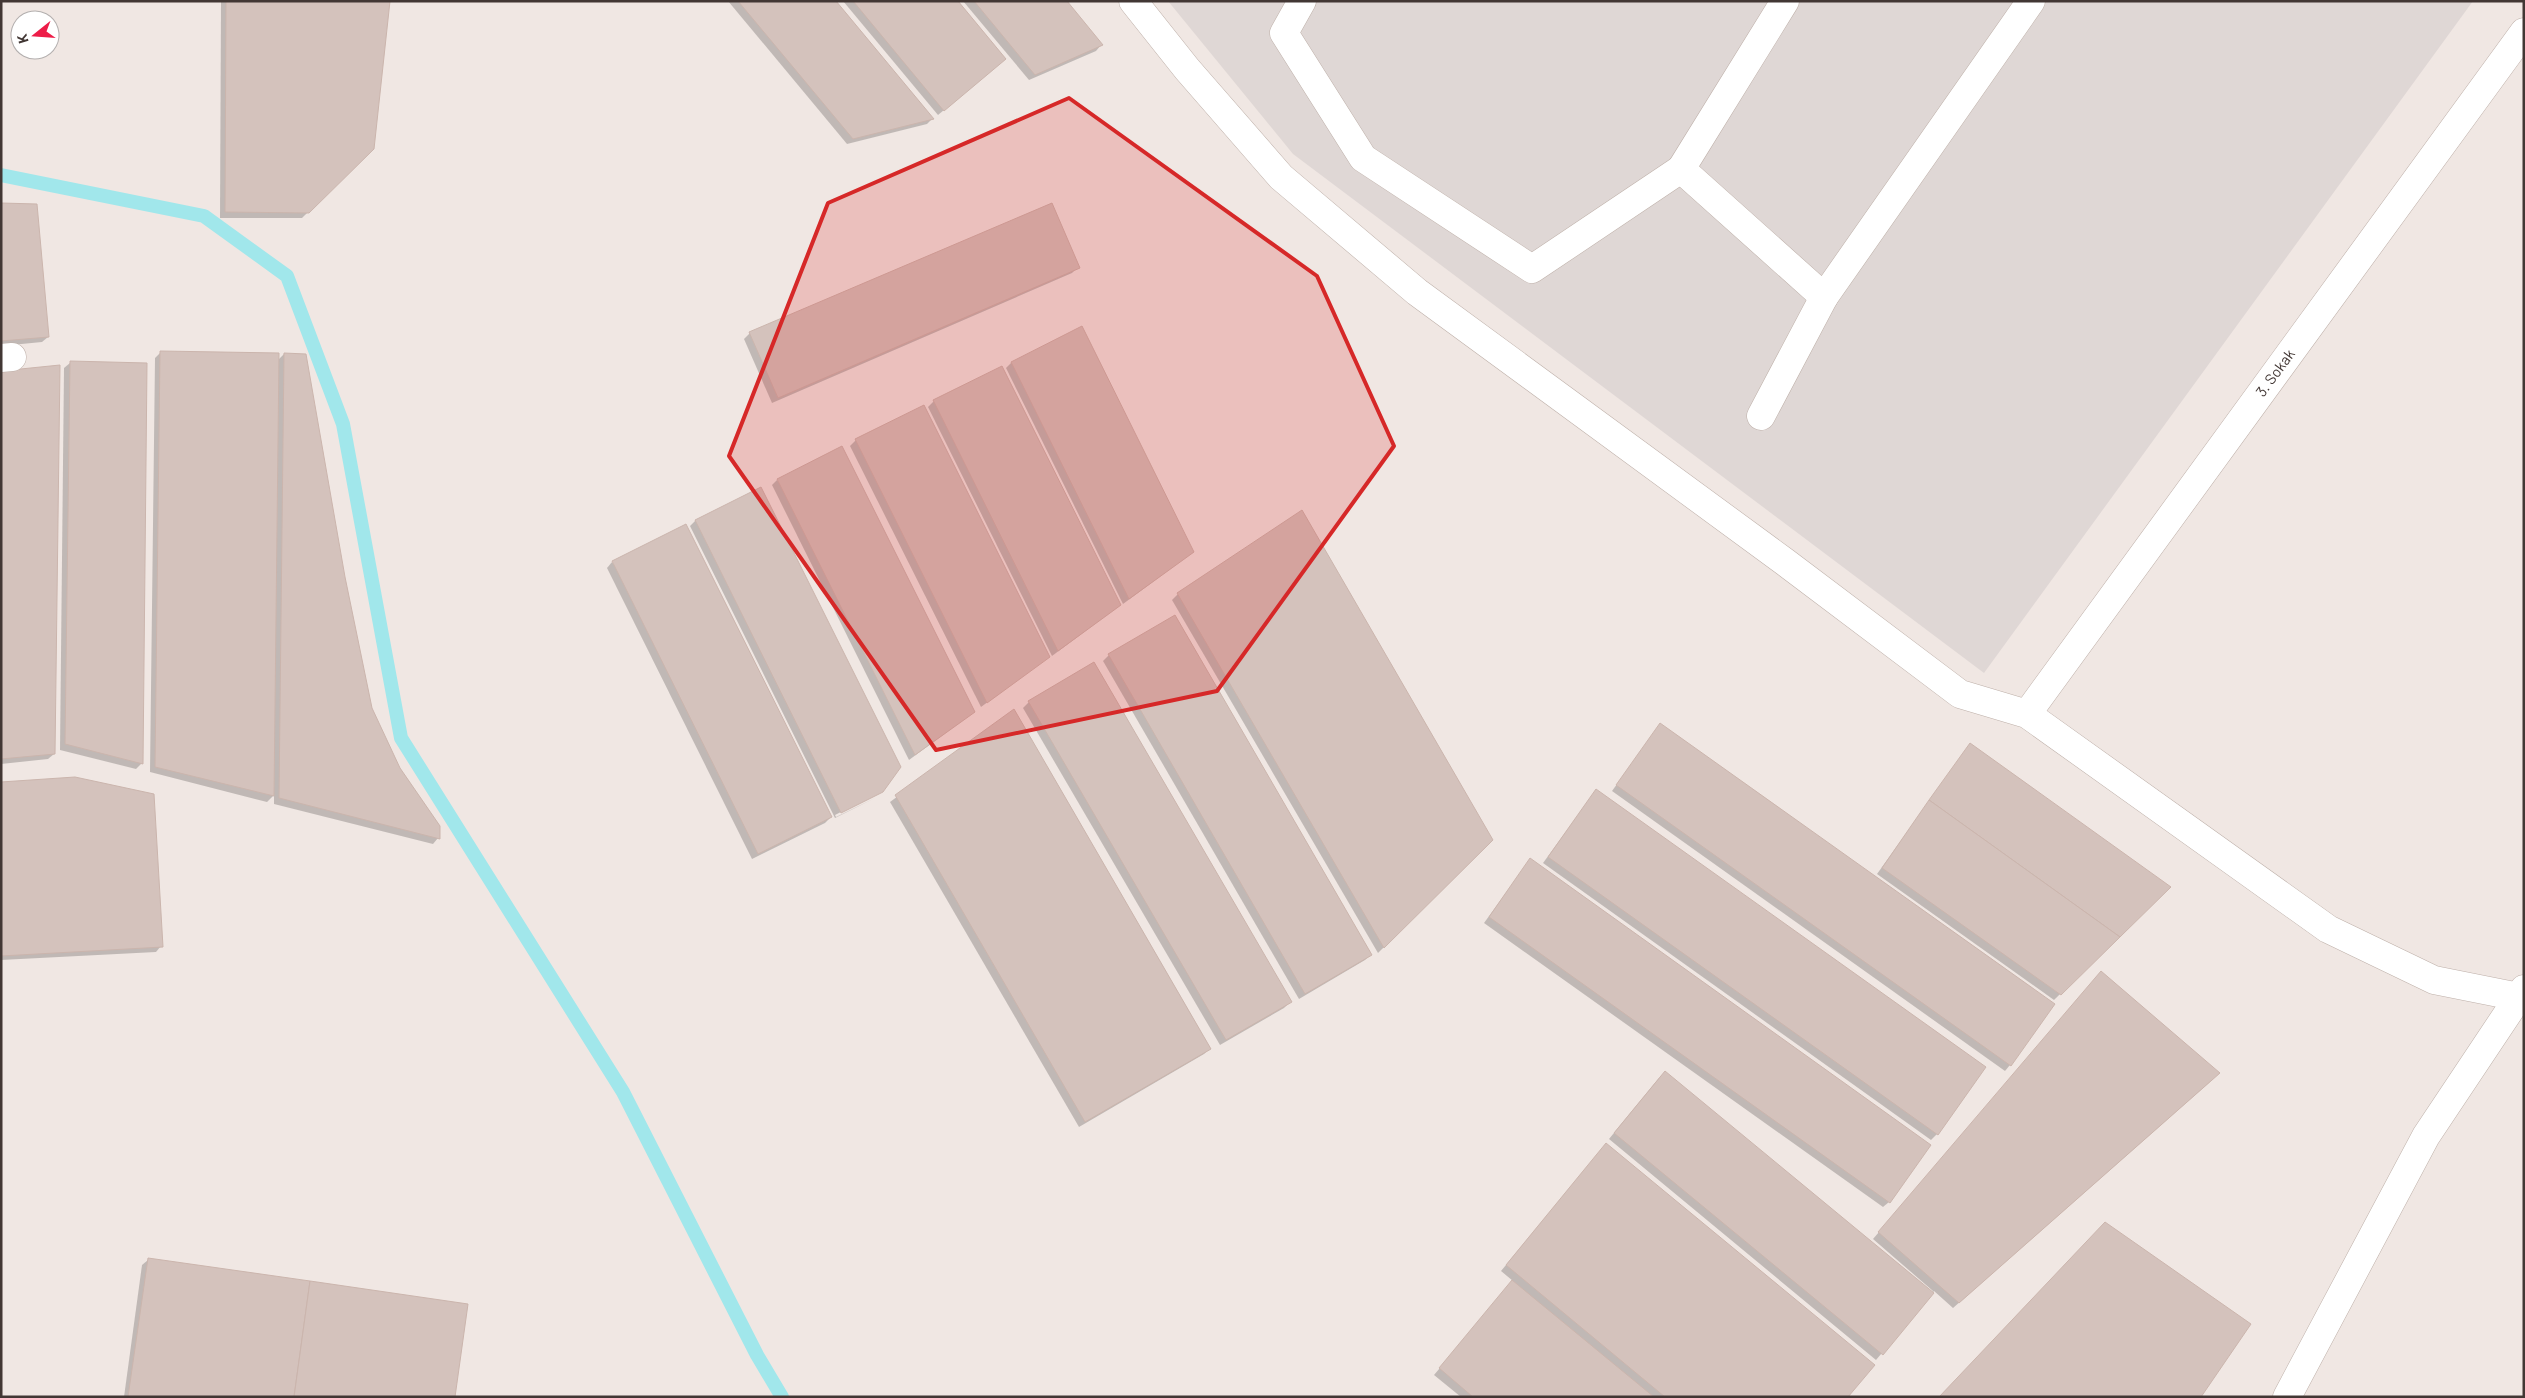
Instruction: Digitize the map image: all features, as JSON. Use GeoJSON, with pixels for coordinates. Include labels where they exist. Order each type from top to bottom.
{"type":"FeatureCollection","features":[{"type":"Feature","properties":{"kind":"street"},"geometry":{"type":"LineString","coordinates":[[1133,1],[1187,69],[1281,177],[1417,292],[1785,562],[1960,694],[2027,714],[2328,929],[2434,980],[2522,996],[2426,1136],[2287,1397]]}},
{"type":"Feature","properties":{"kind":"street"},"geometry":{"type":"LineString","coordinates":[[1302,1],[1284,33],[1363,158],[1532,269],[1681,169],[1785,1]]}},
{"type":"Feature","properties":{"kind":"street"},"geometry":{"type":"LineString","coordinates":[[1761,416],[1824,297],[2031,1]]}},
{"type":"Feature","properties":{"kind":"street","name":"3. Sokak"},"geometry":{"type":"LineString","coordinates":[[2027,714],[2524,32]]}},
{"type":"Feature","properties":{"kind":"street"},"geometry":{"type":"LineString","coordinates":[[1681,169],[1824,297]]}},
{"type":"Feature","properties":{"kind":"highlighted area"},"geometry":{"type":"Polygon","coordinates":[[[1069,98],[1317,276],[1394,446],[1217,691],[936,750],[729,456],[828,203],[1069,98]]]}},
{"type":"Feature","properties":{"kind":"shaded area"},"geometry":{"type":"Polygon","coordinates":[[[1168,1],[2473,1],[1984,673],[1293,154],[1168,1]]]}},
{"type":"Feature","properties":{"kind":"building"},"geometry":{"type":"Polygon","coordinates":[[[226,1],[390,1],[374,149],[309,213],[225,212],[226,1]]]}},
{"type":"Feature","properties":{"kind":"building"},"geometry":{"type":"Polygon","coordinates":[[[738,1],[836,1],[934,119],[853,139],[738,1]]]}},
{"type":"Feature","properties":{"kind":"building"},"geometry":{"type":"Polygon","coordinates":[[[853,1],[958,1],[1006,59],[944,111],[853,1]]]}},
{"type":"Feature","properties":{"kind":"building"},"geometry":{"type":"Polygon","coordinates":[[[974,1],[1067,1],[1103,45],[1035,75],[974,1]]]}},
{"type":"Feature","properties":{"kind":"building"},"geometry":{"type":"Polygon","coordinates":[[[1,203],[37,204],[49,337],[1,341],[1,203]]]}},
{"type":"Feature","properties":{"kind":"building"},"geometry":{"type":"Polygon","coordinates":[[[1052,203],[1080,268],[778,398],[749,332],[1052,203]]]}},
{"type":"Feature","properties":{"kind":"building"},"geometry":{"type":"Polygon","coordinates":[[[1082,326],[1194,552],[1129,599],[1011,362],[1082,326]]]}},
{"type":"Feature","properties":{"kind":"building"},"geometry":{"type":"Polygon","coordinates":[[[160,351],[279,353],[274,796],[155,767],[160,351]]]}},
{"type":"Feature","properties":{"kind":"building"},"geometry":{"type":"Polygon","coordinates":[[[284,353],[306,354],[345,577],[372,708],[400,768],[440,826],[440,839],[279,798],[284,353]]]}},
{"type":"Feature","properties":{"kind":"building"},"geometry":{"type":"Polygon","coordinates":[[[70,361],[147,363],[143,764],[65,744],[70,361]]]}},
{"type":"Feature","properties":{"kind":"building"},"geometry":{"type":"Polygon","coordinates":[[[60,365],[55,754],[1,759],[1,371],[60,365]]]}},
{"type":"Feature","properties":{"kind":"building"},"geometry":{"type":"Polygon","coordinates":[[[1002,366],[1121,605],[1058,651],[933,400],[1002,366]]]}},
{"type":"Feature","properties":{"kind":"building"},"geometry":{"type":"Polygon","coordinates":[[[924,405],[1050,657],[987,703],[855,439],[924,405]]]}},
{"type":"Feature","properties":{"kind":"building"},"geometry":{"type":"Polygon","coordinates":[[[842,446],[975,712],[915,755],[777,479],[842,446]]]}},
{"type":"Feature","properties":{"kind":"building"},"geometry":{"type":"Polygon","coordinates":[[[761,487],[901,767],[883,792],[841,813],[695,520],[761,487]]]}},
{"type":"Feature","properties":{"kind":"building"},"geometry":{"type":"Polygon","coordinates":[[[1302,510],[1493,840],[1384,948],[1177,593],[1302,510]]]}},
{"type":"Feature","properties":{"kind":"building"},"geometry":{"type":"Polygon","coordinates":[[[686,524],[832,817],[758,854],[612,561],[686,524]]]}},
{"type":"Feature","properties":{"kind":"building"},"geometry":{"type":"Polygon","coordinates":[[[1175,615],[1372,955],[1305,994],[1108,654],[1175,615]]]}},
{"type":"Feature","properties":{"kind":"building"},"geometry":{"type":"Polygon","coordinates":[[[1094,662],[1292,1002],[1226,1040],[1028,701],[1094,662]]]}},
{"type":"Feature","properties":{"kind":"building"},"geometry":{"type":"Polygon","coordinates":[[[1014,709],[1211,1049],[1085,1122],[895,795],[1014,709]]]}},
{"type":"Feature","properties":{"kind":"building"},"geometry":{"type":"Polygon","coordinates":[[[1660,723],[2055,1004],[2011,1066],[1616,785],[1660,723]]]}},
{"type":"Feature","properties":{"kind":"building"},"geometry":{"type":"Polygon","coordinates":[[[1970,743],[2171,887],[2120,937],[1929,800],[1970,743]]]}},
{"type":"Feature","properties":{"kind":"building"},"geometry":{"type":"Polygon","coordinates":[[[75,777],[154,794],[163,947],[1,956],[1,782],[75,777]]]}},
{"type":"Feature","properties":{"kind":"building"},"geometry":{"type":"Polygon","coordinates":[[[1596,789],[1986,1067],[1938,1135],[1548,857],[1596,789]]]}},
{"type":"Feature","properties":{"kind":"building"},"geometry":{"type":"Polygon","coordinates":[[[1929,800],[2120,937],[2061,995],[1882,868],[1929,800]]]}},
{"type":"Feature","properties":{"kind":"building"},"geometry":{"type":"Polygon","coordinates":[[[1530,858],[1931,1145],[1890,1203],[1489,917],[1530,858]]]}},
{"type":"Feature","properties":{"kind":"building"},"geometry":{"type":"Polygon","coordinates":[[[2101,971],[2220,1073],[1959,1303],[1878,1232],[2101,971]]]}},
{"type":"Feature","properties":{"kind":"building"},"geometry":{"type":"Polygon","coordinates":[[[1665,1071],[1934,1293],[1883,1355],[1614,1133],[1665,1071]]]}},
{"type":"Feature","properties":{"kind":"building"},"geometry":{"type":"Polygon","coordinates":[[[1606,1143],[1875,1365],[1848,1397],[1665,1397],[1506,1265],[1606,1143]]]}},
{"type":"Feature","properties":{"kind":"building"},"geometry":{"type":"Polygon","coordinates":[[[2105,1222],[2251,1324],[2201,1397],[1939,1397],[2105,1222]]]}},
{"type":"Feature","properties":{"kind":"building"},"geometry":{"type":"Polygon","coordinates":[[[148,1258],[310,1281],[294,1397],[128,1397],[148,1258]]]}},
{"type":"Feature","properties":{"kind":"building"},"geometry":{"type":"Polygon","coordinates":[[[1512,1280],[1654,1397],[1473,1397],[1439,1368],[1512,1280]]]}},
{"type":"Feature","properties":{"kind":"building"},"geometry":{"type":"Polygon","coordinates":[[[310,1281],[468,1304],[455,1397],[294,1397],[310,1281]]]}},
{"type":"Feature","properties":{"kind":"waterway"},"geometry":{"type":"LineString","coordinates":[[1,175],[204,216],[287,276],[343,424],[401,738],[623,1092],[757,1355],[782,1397]]}}]}
